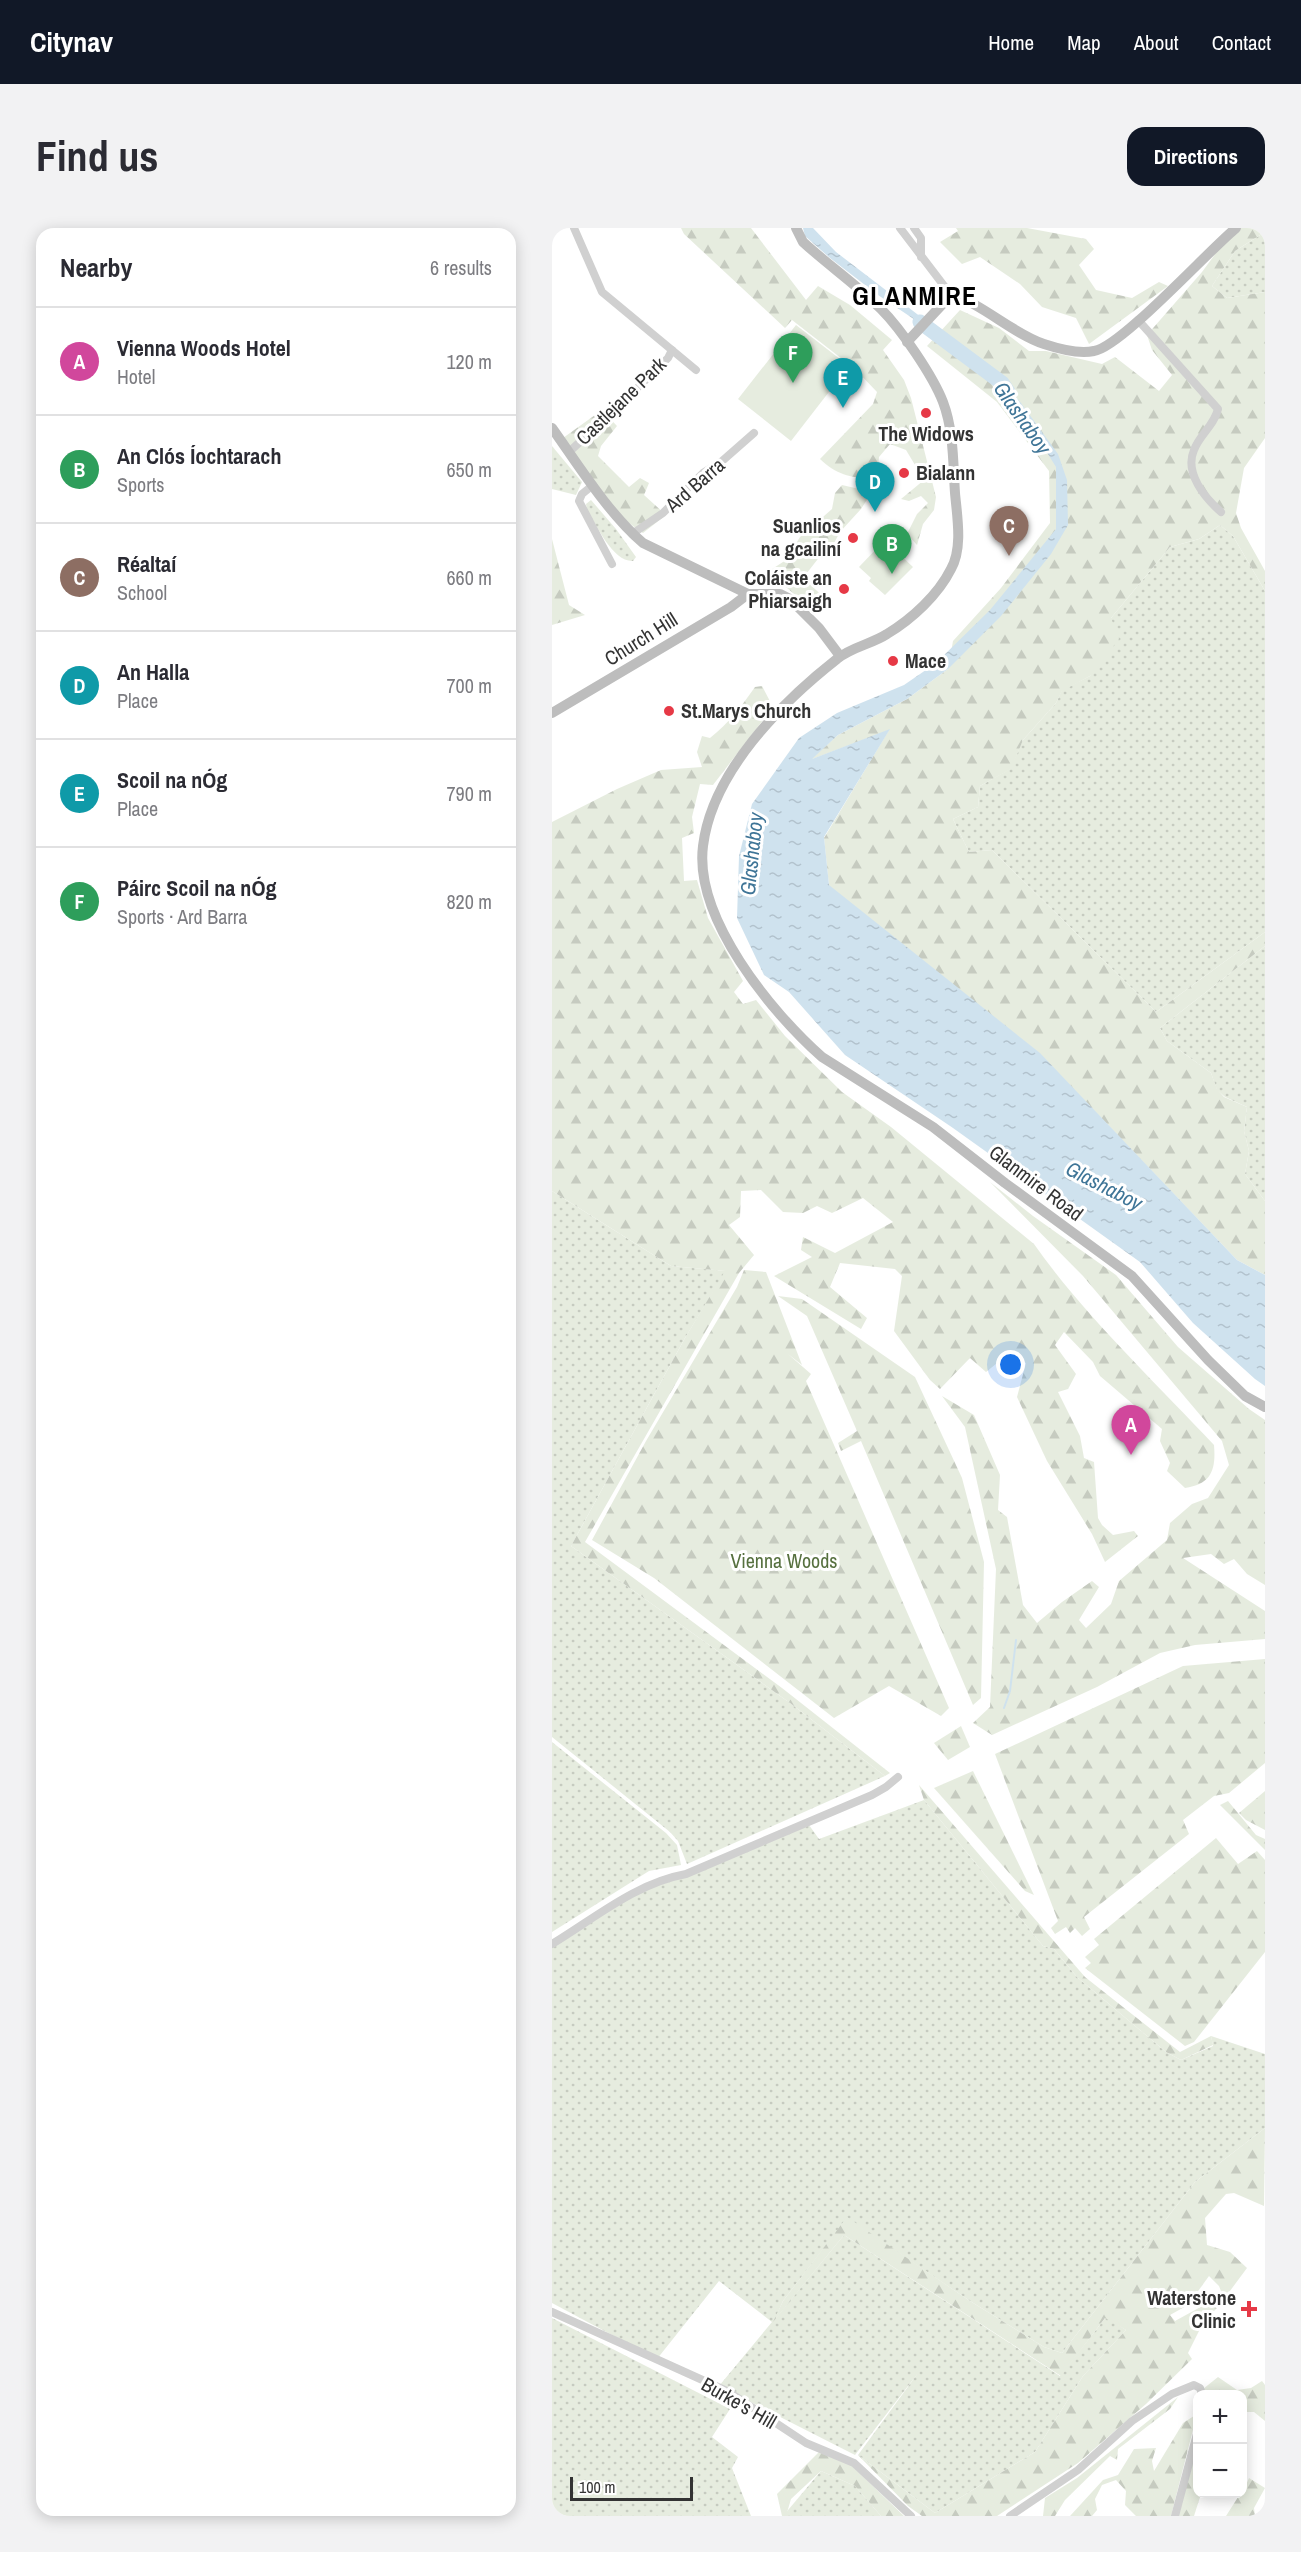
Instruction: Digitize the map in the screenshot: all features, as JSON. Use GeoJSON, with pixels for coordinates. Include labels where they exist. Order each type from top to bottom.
{"type":"FeatureCollection","features":[{"type":"Feature","properties":{"kind":"main road","name":"Glanmire Road"},"geometry":{"type":"LineString","coordinates":[[796,228],[803,242],[882,309],[907,342],[944,403],[954,458],[958,528],[955,561],[937,592],[911,617],[887,634],[840,656],[767,723],[743,755],[719,791],[708,822],[703,846],[702,863],[705,886],[713,912],[739,959],[771,1005],[822,1058],[933,1127],[1132,1276],[1208,1360],[1245,1396],[1265,1407]]}},
{"type":"Feature","properties":{"kind":"main road"},"geometry":{"type":"LineString","coordinates":[[907,342],[917,334],[949,297],[961,297],[1002,323],[1043,344],[1069,350],[1096,351],[1120,338],[1236,228]]}},
{"type":"Feature","properties":{"kind":"main road"},"geometry":{"type":"LineString","coordinates":[[552,428],[632,534],[656,551],[748,594],[780,594],[790,599],[819,628],[840,656]]}},
{"type":"Feature","properties":{"kind":"main road","name":"Church Hill"},"geometry":{"type":"LineString","coordinates":[[552,713],[731,607],[748,594]]}},
{"type":"Feature","properties":{"kind":"street","name":"Castlejane Park"},"geometry":{"type":"LineString","coordinates":[[574,228],[602,292],[696,370]]}},
{"type":"Feature","properties":{"kind":"street"},"geometry":{"type":"LineString","coordinates":[[900,228],[949,297]]}},
{"type":"Feature","properties":{"kind":"street"},"geometry":{"type":"LineString","coordinates":[[914,228],[921,238],[921,258]]}},
{"type":"Feature","properties":{"kind":"street"},"geometry":{"type":"LineString","coordinates":[[1138,320],[1218,409],[1215,421],[1194,450],[1190,464],[1204,494],[1221,512]]}},
{"type":"Feature","properties":{"kind":"street","name":"Castlejane Park"},"geometry":{"type":"LineString","coordinates":[[569,452],[630,396],[672,350]]}},
{"type":"Feature","properties":{"kind":"street","name":"Ard Barra"},"geometry":{"type":"LineString","coordinates":[[632,534],[663,513],[704,473],[721,462],[754,433]]}},
{"type":"Feature","properties":{"kind":"street"},"geometry":{"type":"LineString","coordinates":[[593,485],[582,494],[579,501],[612,564]]}},
{"type":"Feature","properties":{"kind":"street"},"geometry":{"type":"LineString","coordinates":[[552,1944],[645,1886],[665,1878],[686,1874],[862,1800],[886,1787],[898,1777]]}},
{"type":"Feature","properties":{"kind":"street","name":"Burke's Hill"},"geometry":{"type":"LineString","coordinates":[[552,2312],[729,2392],[806,2443],[854,2463],[911,2516]]}},
{"type":"Feature","properties":{"kind":"street"},"geometry":{"type":"LineString","coordinates":[[1010,2516],[1078,2470],[1132,2421],[1172,2394],[1194,2385],[1201,2390]]}},
{"type":"Feature","properties":{"kind":"street"},"geometry":{"type":"LineString","coordinates":[[1175,2516],[1193,2444]]}},
{"type":"Feature","properties":{"kind":"green space"},"geometry":{"type":"Polygon","coordinates":[[[681,228],[751,228],[806,300],[818,286],[850,305],[892,340],[883,350],[904,380],[911,398],[936,497],[934,510],[923,524],[917,545],[907,534],[917,514],[928,503],[921,496],[909,501],[901,499],[924,480],[906,450],[890,444],[879,457],[877,478],[861,478],[840,473],[820,459],[873,404],[877,392],[855,369],[792,320],[785,328],[684,234],[681,228]]]}},
{"type":"Feature","properties":{"kind":"green space"},"geometry":{"type":"Polygon","coordinates":[[[956,228],[1027,228],[1086,239],[1094,249],[1079,265],[1096,290],[1132,298],[1159,282],[1168,286],[1089,344],[1076,318],[1042,307],[1020,284],[980,257],[962,264],[940,242],[958,231],[956,228]]]}},
{"type":"Feature","properties":{"kind":"green space"},"geometry":{"type":"Polygon","coordinates":[[[1239,228],[1265,228],[1265,232],[1235,251],[1212,286],[1227,298],[1265,292],[1265,438],[1244,468],[1236,513],[1241,528],[1265,571],[1265,591],[1233,536],[1220,525],[1199,539],[1170,547],[1111,618],[1119,639],[1090,676],[1062,691],[1056,703],[1023,740],[1011,769],[980,786],[978,807],[953,819],[969,852],[992,850],[1156,1012],[1265,932],[1265,946],[1160,1028],[1167,1041],[1211,1073],[1217,1089],[1224,1097],[1247,1107],[1244,1131],[1249,1151],[1245,1174],[1265,1201],[1265,1275],[1237,1260],[1039,1053],[829,886],[824,838],[889,730],[810,760],[838,735],[907,699],[948,669],[953,641],[1001,588],[1050,523],[1049,471],[997,402],[927,346],[960,310],[999,328],[1029,351],[1046,351],[1102,364],[1115,357],[1159,391],[1172,375],[1152,350],[1147,335],[1202,272],[1230,234],[1239,228]]]}},
{"type":"Feature","properties":{"kind":"green space"},"geometry":{"type":"Polygon","coordinates":[[[1265,232],[1265,292],[1227,298],[1212,286],[1235,251],[1265,232]]]}},
{"type":"Feature","properties":{"kind":"green space"},"geometry":{"type":"Polygon","coordinates":[[[796,325],[849,366],[791,441],[738,399],[796,325]]]}},
{"type":"Feature","properties":{"kind":"green space"},"geometry":{"type":"Polygon","coordinates":[[[602,410],[617,426],[601,446],[598,456],[629,487],[640,478],[649,483],[644,495],[666,515],[643,533],[619,514],[589,477],[563,438],[602,410]]]}},
{"type":"Feature","properties":{"kind":"green space"},"geometry":{"type":"Polygon","coordinates":[[[552,446],[582,482],[576,495],[552,489],[552,446]]]}},
{"type":"Feature","properties":{"kind":"green space"},"geometry":{"type":"Polygon","coordinates":[[[842,485],[872,492],[861,509],[840,532],[833,545],[821,555],[803,578],[829,602],[817,613],[787,588],[771,579],[769,571],[786,560],[800,537],[832,509],[835,493],[842,485]]]}},
{"type":"Feature","properties":{"kind":"green space"},"geometry":{"type":"Polygon","coordinates":[[[591,500],[636,557],[633,561],[619,556],[606,542],[587,510],[586,504],[591,500]]]}},
{"type":"Feature","properties":{"kind":"green space"},"geometry":{"type":"Polygon","coordinates":[[[1220,525],[1233,536],[1265,591],[1265,932],[1156,1012],[992,850],[969,852],[953,819],[978,807],[980,786],[1010,769],[1023,740],[1056,703],[1062,690],[1090,676],[1111,618],[1170,547],[1199,539],[1220,525]]]}},
{"type":"Feature","properties":{"kind":"green space"},"geometry":{"type":"Polygon","coordinates":[[[552,539],[569,605],[585,615],[552,625],[552,539]]]}},
{"type":"Feature","properties":{"kind":"green space"},"geometry":{"type":"Polygon","coordinates":[[[881,544],[893,556],[897,552],[913,567],[885,595],[869,581],[871,578],[859,567],[881,544]]]}},
{"type":"Feature","properties":{"kind":"green space"},"geometry":{"type":"Polygon","coordinates":[[[762,686],[773,707],[713,785],[700,784],[692,817],[694,833],[682,838],[684,881],[697,880],[708,918],[743,981],[734,992],[743,1004],[756,1000],[785,1036],[842,1092],[891,1127],[1034,1244],[1097,1322],[1214,1445],[1213,1468],[1207,1479],[1185,1488],[1167,1471],[1170,1463],[1160,1441],[1162,1429],[1100,1376],[1093,1362],[1064,1332],[1055,1345],[1076,1374],[1068,1389],[1058,1392],[1080,1436],[1084,1458],[1094,1462],[1098,1518],[1113,1535],[1134,1531],[1138,1536],[1105,1562],[1092,1534],[1047,1461],[1017,1397],[1026,1363],[1007,1355],[986,1372],[970,1358],[940,1389],[930,1380],[894,1331],[902,1276],[895,1269],[840,1263],[830,1287],[867,1318],[861,1329],[774,1276],[812,1257],[801,1250],[803,1237],[835,1253],[893,1222],[863,1198],[832,1213],[817,1206],[803,1213],[783,1212],[761,1190],[741,1191],[740,1217],[729,1225],[754,1255],[739,1273],[585,1542],[782,1688],[890,1773],[885,1776],[790,1703],[571,1546],[685,1338],[725,1271],[671,1266],[552,1191],[552,822],[661,770],[702,767],[697,752],[702,736],[710,738],[734,714],[755,687],[762,686]]]}},
{"type":"Feature","properties":{"kind":"green space"},"geometry":{"type":"Polygon","coordinates":[[[1265,946],[1265,1201],[1245,1174],[1249,1151],[1244,1131],[1247,1107],[1225,1097],[1217,1090],[1211,1073],[1167,1041],[1160,1028],[1265,946]]]}},
{"type":"Feature","properties":{"kind":"green space"},"geometry":{"type":"Polygon","coordinates":[[[990,1182],[1033,1216],[1116,1275],[1178,1347],[1249,1409],[1265,1420],[1265,1585],[1247,1574],[1234,1559],[1224,1564],[1211,1554],[1183,1558],[1265,1611],[1265,1639],[1195,1645],[1160,1653],[1097,1687],[992,1735],[973,1723],[990,1707],[996,1569],[965,1427],[942,1396],[974,1415],[1000,1475],[998,1510],[1007,1517],[1023,1605],[1037,1623],[1092,1581],[1099,1587],[1079,1620],[1086,1628],[1111,1604],[1119,1581],[1167,1540],[1170,1523],[1192,1504],[1208,1498],[1229,1465],[1222,1441],[1083,1276],[990,1182]]]}},
{"type":"Feature","properties":{"kind":"green space"},"geometry":{"type":"Polygon","coordinates":[[[552,1191],[671,1266],[726,1271],[685,1338],[571,1546],[790,1703],[885,1776],[687,1864],[678,1841],[670,1832],[552,1737],[552,1191]]]}},
{"type":"Feature","properties":{"kind":"green space","name":"Vienna Woods"},"geometry":{"type":"Polygon","coordinates":[[[744,1270],[766,1272],[802,1365],[788,1354],[811,1374],[806,1381],[949,1708],[941,1716],[889,1686],[834,1718],[654,1578],[592,1540],[646,1441],[737,1287],[744,1270]]]}},
{"type":"Feature","properties":{"kind":"green space"},"geometry":{"type":"Polygon","coordinates":[[[778,1296],[802,1299],[915,1377],[962,1478],[984,1562],[981,1698],[973,1705],[861,1441],[841,1451],[838,1443],[857,1431],[807,1316],[778,1296]]]}},
{"type":"Feature","properties":{"kind":"green space"},"geometry":{"type":"Polygon","coordinates":[[[1265,1659],[1265,1763],[1229,1793],[1214,1796],[1183,1820],[1189,1834],[1084,1917],[1090,1929],[1082,1936],[1075,1928],[1070,1933],[1066,1927],[1055,1934],[1051,1928],[1058,1921],[995,1754],[1183,1666],[1265,1659]]]}},
{"type":"Feature","properties":{"kind":"green space"},"geometry":{"type":"Polygon","coordinates":[[[961,1726],[970,1747],[948,1760],[934,1743],[961,1726]]]}},
{"type":"Feature","properties":{"kind":"green space"},"geometry":{"type":"Polygon","coordinates":[[[552,1742],[666,1833],[677,1845],[681,1865],[649,1871],[552,1932],[552,1742]]]}},
{"type":"Feature","properties":{"kind":"green space"},"geometry":{"type":"Polygon","coordinates":[[[973,1771],[1034,1895],[1025,1891],[934,1788],[973,1771]]]}},
{"type":"Feature","properties":{"kind":"green space"},"geometry":{"type":"Polygon","coordinates":[[[919,1785],[1085,1977],[1180,2052],[1211,2036],[1213,2045],[1181,2060],[1166,2052],[1077,1977],[1054,1949],[1043,1946],[924,1800],[919,1785]]]}},
{"type":"Feature","properties":{"kind":"green space"},"geometry":{"type":"Polygon","coordinates":[[[1265,1791],[1265,1830],[1246,1820],[1239,1813],[1265,1791]]]}},
{"type":"Feature","properties":{"kind":"green space"},"geometry":{"type":"Polygon","coordinates":[[[924,1800],[1043,1946],[1054,1949],[1077,1977],[1166,2052],[1181,2060],[1213,2046],[1211,2036],[1265,2054],[1265,2128],[1195,2182],[1062,2353],[1044,2347],[970,2301],[847,2218],[783,2301],[775,2319],[844,2235],[1060,2376],[1106,2317],[1126,2330],[1083,2376],[1035,2452],[935,2513],[858,2455],[918,2373],[855,2455],[719,2386],[772,2322],[719,2281],[657,2359],[552,2303],[552,1943],[663,1877],[687,1875],[809,1825],[819,1839],[924,1800]]]}},
{"type":"Feature","properties":{"kind":"green space"},"geometry":{"type":"Polygon","coordinates":[[[1228,1801],[1256,1835],[1265,1839],[1265,1850],[1220,1805],[1228,1801]]]}},
{"type":"Feature","properties":{"kind":"green space"},"geometry":{"type":"Polygon","coordinates":[[[1216,1838],[1238,1864],[1257,1851],[1265,1860],[1265,1952],[1194,2042],[1185,2046],[1085,1968],[1091,1963],[1085,1957],[1099,1945],[1094,1939],[1216,1838]]]}},
{"type":"Feature","properties":{"kind":"green space"},"geometry":{"type":"Polygon","coordinates":[[[1265,2128],[1264,2206],[1234,2193],[1226,2194],[1205,2218],[1207,2245],[1230,2252],[1247,2268],[1224,2299],[1219,2286],[1209,2276],[1188,2305],[1170,2315],[1175,2321],[1206,2304],[1217,2308],[1204,2321],[1188,2353],[1192,2359],[1146,2404],[1078,2463],[997,2516],[922,2516],[908,2506],[858,2455],[935,2513],[1035,2452],[1083,2376],[1126,2330],[1105,2318],[1061,2376],[844,2235],[773,2322],[783,2301],[847,2217],[970,2301],[1044,2347],[1062,2353],[1195,2182],[1265,2128]]]}},
{"type":"Feature","properties":{"kind":"green space"},"geometry":{"type":"Polygon","coordinates":[[[552,2318],[730,2409],[712,2437],[738,2457],[732,2468],[751,2516],[552,2516],[552,2318]]]}},
{"type":"Feature","properties":{"kind":"green space"},"geometry":{"type":"Polygon","coordinates":[[[1218,2377],[1237,2390],[1203,2390],[1218,2377]]]}},
{"type":"Feature","properties":{"kind":"green space"},"geometry":{"type":"Polygon","coordinates":[[[1262,2381],[1265,2385],[1265,2421],[1254,2412],[1247,2412],[1247,2390],[1237,2390],[1251,2388],[1262,2381]]]}},
{"type":"Feature","properties":{"kind":"green space"},"geometry":{"type":"Polygon","coordinates":[[[1178,2397],[1170,2409],[1118,2449],[1117,2460],[1110,2456],[1065,2500],[1055,2516],[1043,2516],[1045,2498],[1077,2478],[1178,2397]]]}},
{"type":"Feature","properties":{"kind":"green space"},"geometry":{"type":"Polygon","coordinates":[[[1193,2417],[1193,2430],[1171,2516],[1136,2516],[1125,2505],[1126,2491],[1116,2480],[1102,2485],[1095,2499],[1097,2510],[1092,2516],[1070,2516],[1103,2480],[1118,2475],[1134,2449],[1156,2448],[1152,2461],[1154,2471],[1183,2423],[1193,2417]]]}},
{"type":"Feature","properties":{"kind":"green space"},"geometry":{"type":"Polygon","coordinates":[[[819,2452],[851,2465],[904,2516],[881,2516],[855,2486],[821,2471],[791,2499],[786,2516],[782,2516],[777,2494],[819,2452]]]}},
{"type":"Feature","properties":{"kind":"green space"},"geometry":{"type":"Polygon","coordinates":[[[1193,2456],[1193,2498],[1200,2498],[1194,2516],[1177,2516],[1193,2456]]]}},
{"type":"Feature","properties":{"kind":"green space"},"geometry":{"type":"Polygon","coordinates":[[[821,2471],[855,2486],[881,2516],[783,2516],[821,2471]]]}},
{"type":"Feature","properties":{"kind":"green space"},"geometry":{"type":"Polygon","coordinates":[[[1249,2478],[1265,2488],[1254,2508],[1255,2516],[1226,2516],[1237,2498],[1247,2498],[1249,2478]]]}},
{"type":"Feature","properties":{"kind":"water"},"geometry":{"type":"Polygon","coordinates":[[[803,228],[813,228],[836,252],[998,376],[1058,454],[1067,480],[1068,525],[1051,554],[1001,616],[948,669],[907,699],[838,735],[812,759],[890,729],[824,837],[829,885],[1040,1053],[1237,1260],[1265,1275],[1265,1386],[1193,1323],[1140,1262],[953,1128],[845,1055],[789,992],[764,975],[737,918],[739,856],[752,804],[799,738],[837,713],[904,685],[936,663],[990,610],[1056,529],[1056,467],[1018,406],[996,379],[830,258],[805,236],[803,228]]]}},
{"type":"Feature","properties":{"kind":"waterway","name":"Glashaboy"},"geometry":{"type":"LineString","coordinates":[[920,322],[1002,383],[1008,392]]}},
{"type":"Feature","properties":{"kind":"waterway"},"geometry":{"type":"LineString","coordinates":[[1004,1708],[1010,1691],[1016,1640]]}},
{"type":"Feature","properties":{"kind":"place","name":"Páirc Scoil na nÓg"},"geometry":{"type":"Point","coordinates":[793,383]}},
{"type":"Feature","properties":{"kind":"place","name":"Scoil na nÓg"},"geometry":{"type":"Point","coordinates":[843,408]}},
{"type":"Feature","properties":{"kind":"place","name":"The Widows"},"geometry":{"type":"Point","coordinates":[926,413]}},
{"type":"Feature","properties":{"kind":"place","name":"Bialann"},"geometry":{"type":"Point","coordinates":[904,473]}},
{"type":"Feature","properties":{"kind":"place","name":"An Halla"},"geometry":{"type":"Point","coordinates":[875,512]}},
{"type":"Feature","properties":{"kind":"place","name":"Suanlios na gcailiní"},"geometry":{"type":"Point","coordinates":[853,538]}},
{"type":"Feature","properties":{"kind":"place","name":"Réaltaí"},"geometry":{"type":"Point","coordinates":[1009,556]}},
{"type":"Feature","properties":{"kind":"place","name":"An Clós Íochtarach"},"geometry":{"type":"Point","coordinates":[892,574]}},
{"type":"Feature","properties":{"kind":"place","name":"Coláiste an Phiarsaigh"},"geometry":{"type":"Point","coordinates":[844,589]}},
{"type":"Feature","properties":{"kind":"place","name":"Mace"},"geometry":{"type":"Point","coordinates":[893,661]}},
{"type":"Feature","properties":{"kind":"place","name":"St.Marys Church"},"geometry":{"type":"Point","coordinates":[669,711]}},
{"type":"Feature","properties":{"kind":"place","name":"Vienna Woods Hotel"},"geometry":{"type":"Point","coordinates":[1131,1455]}},
{"type":"Feature","properties":{"kind":"place","name":"Waterstone Clinic"},"geometry":{"type":"Point","coordinates":[1249,2309]}},
{"type":"Feature","properties":{"kind":"district","name":"GLANMIRE"},"geometry":{"type":"Point","coordinates":[915,296]}}]}
